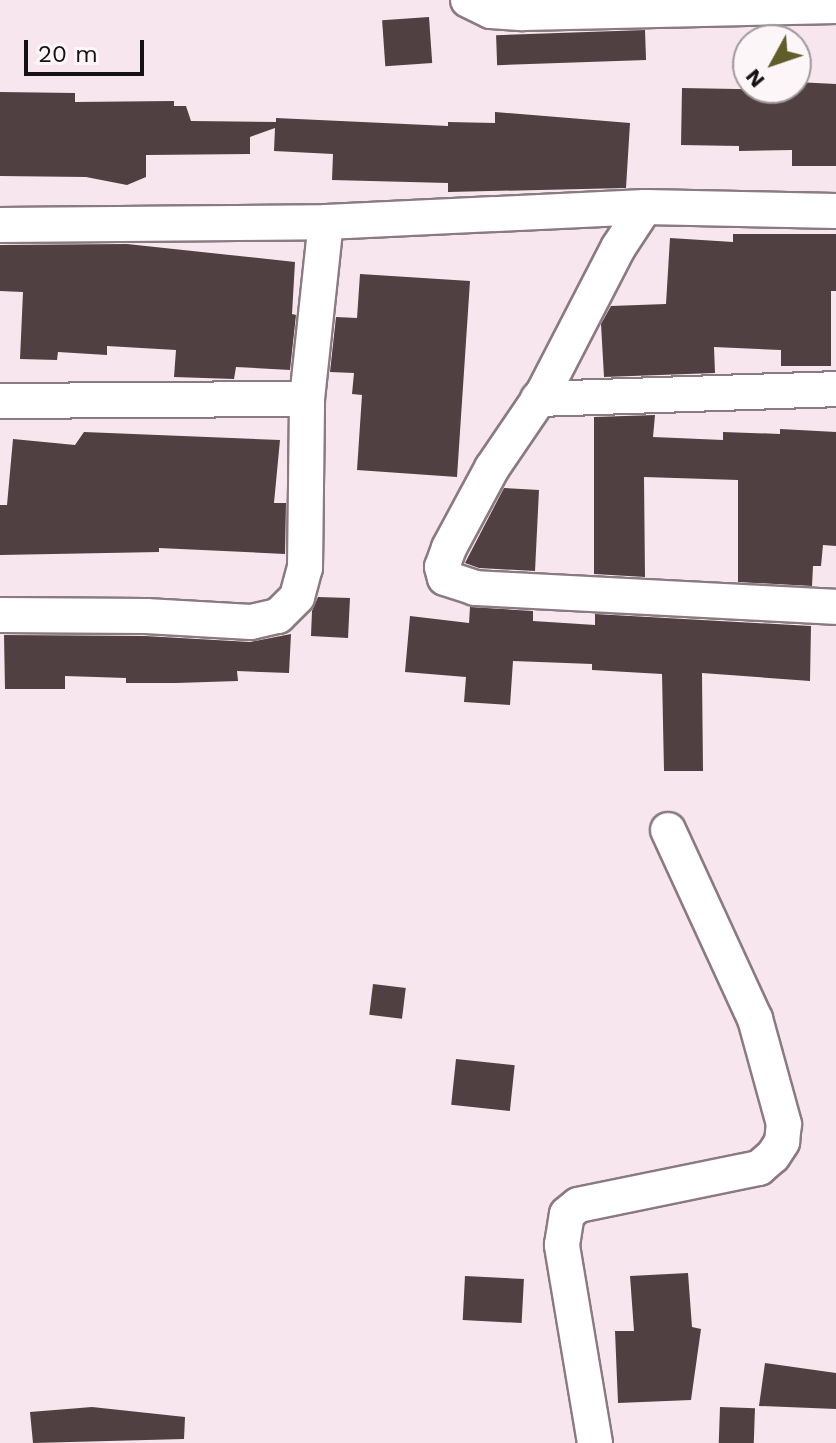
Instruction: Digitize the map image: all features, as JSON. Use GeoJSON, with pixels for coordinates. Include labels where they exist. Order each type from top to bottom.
{"type":"FeatureCollection","features":[{"type":"Feature","properties":{"kind":"street"},"geometry":{"type":"LineString","coordinates":[[468,0],[491,11],[523,13],[700,3],[836,6]]}},
{"type":"Feature","properties":{"kind":"street"},"geometry":{"type":"LineString","coordinates":[[645,207],[618,248],[538,399],[492,468],[449,548],[442,567],[445,578],[475,588],[836,607]]}},
{"type":"Feature","properties":{"kind":"street"},"geometry":{"type":"LineString","coordinates":[[0,225],[326,222],[645,207],[836,211]]}},
{"type":"Feature","properties":{"kind":"street"},"geometry":{"type":"LineString","coordinates":[[0,615],[146,616],[251,622],[278,616],[297,597],[305,568],[307,399],[326,222]]}},
{"type":"Feature","properties":{"kind":"street"},"geometry":{"type":"LineString","coordinates":[[538,399],[836,389]]}},
{"type":"Feature","properties":{"kind":"street"},"geometry":{"type":"LineString","coordinates":[[0,401],[307,399]]}},
{"type":"Feature","properties":{"kind":"street"},"geometry":{"type":"LineString","coordinates":[[595,1443],[562,1245],[567,1214],[578,1205],[759,1168],[773,1156],[782,1142],[784,1124],[755,1019],[668,830]]}},
{"type":"Feature","properties":{"kind":"building"},"geometry":{"type":"Polygon","coordinates":[[[429,17],[432,63],[385,66],[382,20],[429,17]]]}},
{"type":"Feature","properties":{"kind":"building"},"geometry":{"type":"Polygon","coordinates":[[[645,30],[646,60],[497,65],[496,35],[645,30]]]}},
{"type":"Feature","properties":{"kind":"building"},"geometry":{"type":"Polygon","coordinates":[[[812,83],[836,84],[836,166],[792,166],[792,150],[739,151],[739,146],[681,145],[682,88],[732,89],[732,104],[812,104],[812,83]]]}},
{"type":"Feature","properties":{"kind":"building"},"geometry":{"type":"Polygon","coordinates":[[[0,92],[75,93],[75,102],[174,101],[174,106],[186,106],[191,121],[276,122],[276,118],[448,126],[448,122],[495,123],[495,112],[630,123],[626,188],[448,192],[448,183],[332,180],[333,154],[274,151],[275,128],[250,137],[250,154],[146,155],[146,177],[127,185],[86,177],[0,176],[0,92]]]}},
{"type":"Feature","properties":{"kind":"building"},"geometry":{"type":"Polygon","coordinates":[[[733,234],[836,234],[836,291],[831,291],[831,366],[781,366],[781,350],[714,347],[715,373],[604,377],[601,324],[611,306],[666,304],[670,238],[733,242],[733,234]]]}},
{"type":"Feature","properties":{"kind":"building"},"geometry":{"type":"Polygon","coordinates":[[[127,244],[295,262],[292,314],[296,315],[290,370],[236,367],[234,379],[174,377],[176,350],[107,346],[107,355],[58,352],[57,360],[20,359],[23,292],[0,291],[0,245],[127,244]]]}},
{"type":"Feature","properties":{"kind":"building"},"geometry":{"type":"Polygon","coordinates":[[[360,274],[470,281],[457,477],[357,470],[362,395],[352,394],[354,373],[330,372],[336,317],[357,318],[360,274]]]}},
{"type":"Feature","properties":{"kind":"building"},"geometry":{"type":"Polygon","coordinates":[[[655,415],[653,437],[723,440],[723,432],[780,434],[780,429],[836,432],[836,546],[823,545],[821,566],[813,566],[812,586],[738,582],[738,480],[644,477],[645,577],[594,574],[594,417],[655,415]]]}},
{"type":"Feature","properties":{"kind":"building"},"geometry":{"type":"Polygon","coordinates":[[[84,432],[280,440],[274,503],[286,503],[285,554],[159,548],[159,552],[0,555],[0,505],[7,505],[13,439],[75,445],[84,432]]]}},
{"type":"Feature","properties":{"kind":"building"},"geometry":{"type":"Polygon","coordinates":[[[504,488],[539,490],[535,571],[479,568],[465,563],[504,488]]]}},
{"type":"Feature","properties":{"kind":"building"},"geometry":{"type":"Polygon","coordinates":[[[318,597],[350,598],[348,638],[311,636],[312,611],[318,597]]]}},
{"type":"Feature","properties":{"kind":"building"},"geometry":{"type":"Polygon","coordinates":[[[470,607],[533,611],[533,621],[595,625],[595,614],[811,626],[810,681],[702,673],[703,771],[664,771],[662,674],[592,670],[592,664],[513,661],[510,705],[464,702],[466,677],[405,672],[410,616],[469,623],[470,607]]]}},
{"type":"Feature","properties":{"kind":"building"},"geometry":{"type":"Polygon","coordinates":[[[291,634],[289,673],[237,671],[238,681],[176,683],[126,683],[126,678],[65,676],[65,689],[5,689],[4,635],[145,636],[250,642],[291,634]]]}},
{"type":"Feature","properties":{"kind":"building"},"geometry":{"type":"Polygon","coordinates":[[[373,984],[406,988],[402,1019],[369,1015],[373,984]]]}},
{"type":"Feature","properties":{"kind":"building"},"geometry":{"type":"Polygon","coordinates":[[[456,1059],[515,1065],[510,1111],[451,1105],[456,1059]]]}},
{"type":"Feature","properties":{"kind":"building"},"geometry":{"type":"Polygon","coordinates":[[[688,1273],[692,1327],[701,1329],[691,1400],[618,1403],[615,1331],[634,1331],[630,1276],[688,1273]]]}},
{"type":"Feature","properties":{"kind":"building"},"geometry":{"type":"Polygon","coordinates":[[[465,1276],[524,1279],[522,1323],[463,1320],[465,1276]]]}},
{"type":"Feature","properties":{"kind":"building"},"geometry":{"type":"Polygon","coordinates":[[[765,1363],[836,1373],[836,1409],[759,1406],[765,1363]]]}},
{"type":"Feature","properties":{"kind":"building"},"geometry":{"type":"Polygon","coordinates":[[[92,1407],[185,1417],[184,1439],[33,1443],[30,1412],[92,1407]]]}},
{"type":"Feature","properties":{"kind":"building"},"geometry":{"type":"Polygon","coordinates":[[[720,1407],[755,1408],[754,1443],[719,1443],[720,1407]]]}}]}
